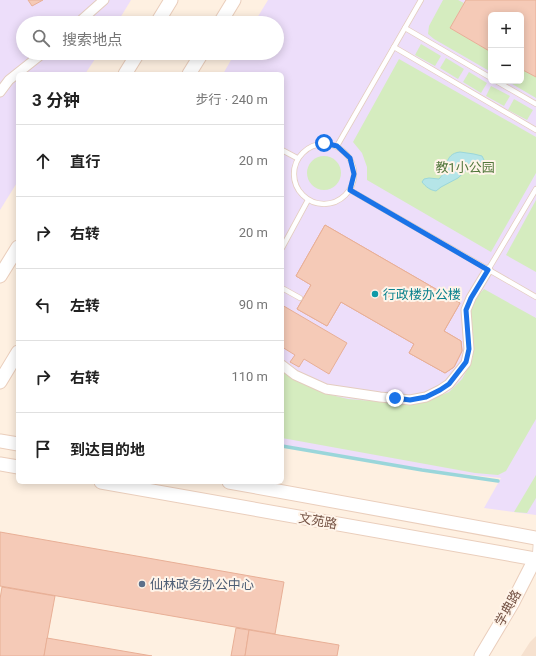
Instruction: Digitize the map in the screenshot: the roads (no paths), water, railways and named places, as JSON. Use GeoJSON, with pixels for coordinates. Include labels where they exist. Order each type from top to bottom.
{"type":"FeatureCollection","features":[{"type":"Feature","properties":{"kind":"main road"},"geometry":{"type":"LineString","coordinates":[[161,16],[171,0]]}},
{"type":"Feature","properties":{"kind":"main road"},"geometry":{"type":"LineString","coordinates":[[224,16],[234,0]]}},
{"type":"Feature","properties":{"kind":"main road"},"geometry":{"type":"LineString","coordinates":[[126,72],[134,60]]}},
{"type":"Feature","properties":{"kind":"main road"},"geometry":{"type":"LineString","coordinates":[[190,72],[198,60]]}},
{"type":"Feature","properties":{"kind":"main road"},"geometry":{"type":"LineString","coordinates":[[0,276],[16,250]]}},
{"type":"Feature","properties":{"kind":"main road"},"geometry":{"type":"LineString","coordinates":[[0,382],[16,355]]}},
{"type":"Feature","properties":{"kind":"main road"},"geometry":{"type":"LineString","coordinates":[[0,441],[16,444]]}},
{"type":"Feature","properties":{"kind":"main road"},"geometry":{"type":"LineString","coordinates":[[0,464],[16,467]]}},
{"type":"Feature","properties":{"kind":"main road","name":"文苑路"},"geometry":{"type":"LineString","coordinates":[[112,484],[536,559]]}},
{"type":"Feature","properties":{"kind":"main road","name":"文苑路"},"geometry":{"type":"LineString","coordinates":[[240,484],[536,538]]}},
{"type":"Feature","properties":{"kind":"main road","name":"学典路"},"geometry":{"type":"LineString","coordinates":[[481,656],[512,604],[536,559]]}},
{"type":"Feature","properties":{"kind":"street"},"geometry":{"type":"LineString","coordinates":[[86,16],[104,0]]}},
{"type":"Feature","properties":{"kind":"street"},"geometry":{"type":"LineString","coordinates":[[19,72],[34,60]]}},
{"type":"Feature","properties":{"kind":"street"},"geometry":{"type":"LineString","coordinates":[[0,92],[9,80],[16,74]]}},
{"type":"Feature","properties":{"kind":"street"},"geometry":{"type":"LineString","coordinates":[[284,367],[295,375],[326,389],[380,398],[410,400],[426,397],[449,384],[466,362],[469,349],[466,310],[471,298],[488,270]]}},
{"type":"Feature","properties":{"kind":"lane"},"geometry":{"type":"LineString","coordinates":[[337,146],[421,0]]}},
{"type":"Feature","properties":{"kind":"lane"},"geometry":{"type":"LineString","coordinates":[[405,28],[488,76]]}},
{"type":"Feature","properties":{"kind":"lane"},"geometry":{"type":"LineString","coordinates":[[394,47],[536,130]]}},
{"type":"Feature","properties":{"kind":"lane"},"geometry":{"type":"LineString","coordinates":[[501,84],[536,104]]}},
{"type":"Feature","properties":{"kind":"lane"},"geometry":{"type":"LineString","coordinates":[[324,143],[337,146],[350,158],[354,174],[350,190],[339,201],[324,204],[308,200],[297,189],[292,174],[297,158],[308,147],[324,143]]}},
{"type":"Feature","properties":{"kind":"lane"},"geometry":{"type":"LineString","coordinates":[[284,151],[297,158]]}},
{"type":"Feature","properties":{"kind":"lane"},"geometry":{"type":"LineString","coordinates":[[350,190],[536,297]]}},
{"type":"Feature","properties":{"kind":"lane"},"geometry":{"type":"LineString","coordinates":[[488,270],[535,192]]}},
{"type":"Feature","properties":{"kind":"lane"},"geometry":{"type":"LineString","coordinates":[[284,244],[308,200]]}},
{"type":"Feature","properties":{"kind":"lane"},"geometry":{"type":"LineString","coordinates":[[284,289],[300,298]]}},
{"type":"Feature","properties":{"kind":"lane"},"geometry":{"type":"LineString","coordinates":[[536,541],[536,559]]}},
{"type":"Feature","properties":{"kind":"water"},"geometry":{"type":"Polygon","coordinates":[[[460,152],[482,156],[484,160],[481,163],[472,165],[458,178],[436,191],[428,188],[422,182],[424,179],[429,178],[439,179],[451,156],[460,152]]]}},
{"type":"Feature","properties":{"kind":"waterway"},"geometry":{"type":"LineString","coordinates":[[284,446],[422,470],[498,481]]}},
{"type":"Feature","properties":{"kind":"place","name":"行政楼办公楼"},"geometry":{"type":"Point","coordinates":[375,294]}},
{"type":"Feature","properties":{"kind":"place","name":"仙林政务办公中心"},"geometry":{"type":"Point","coordinates":[142,584]}},
{"type":"Feature","properties":{"kind":"park label","name":"教1小公园"},"geometry":{"type":"Point","coordinates":[465,167]}}]}
